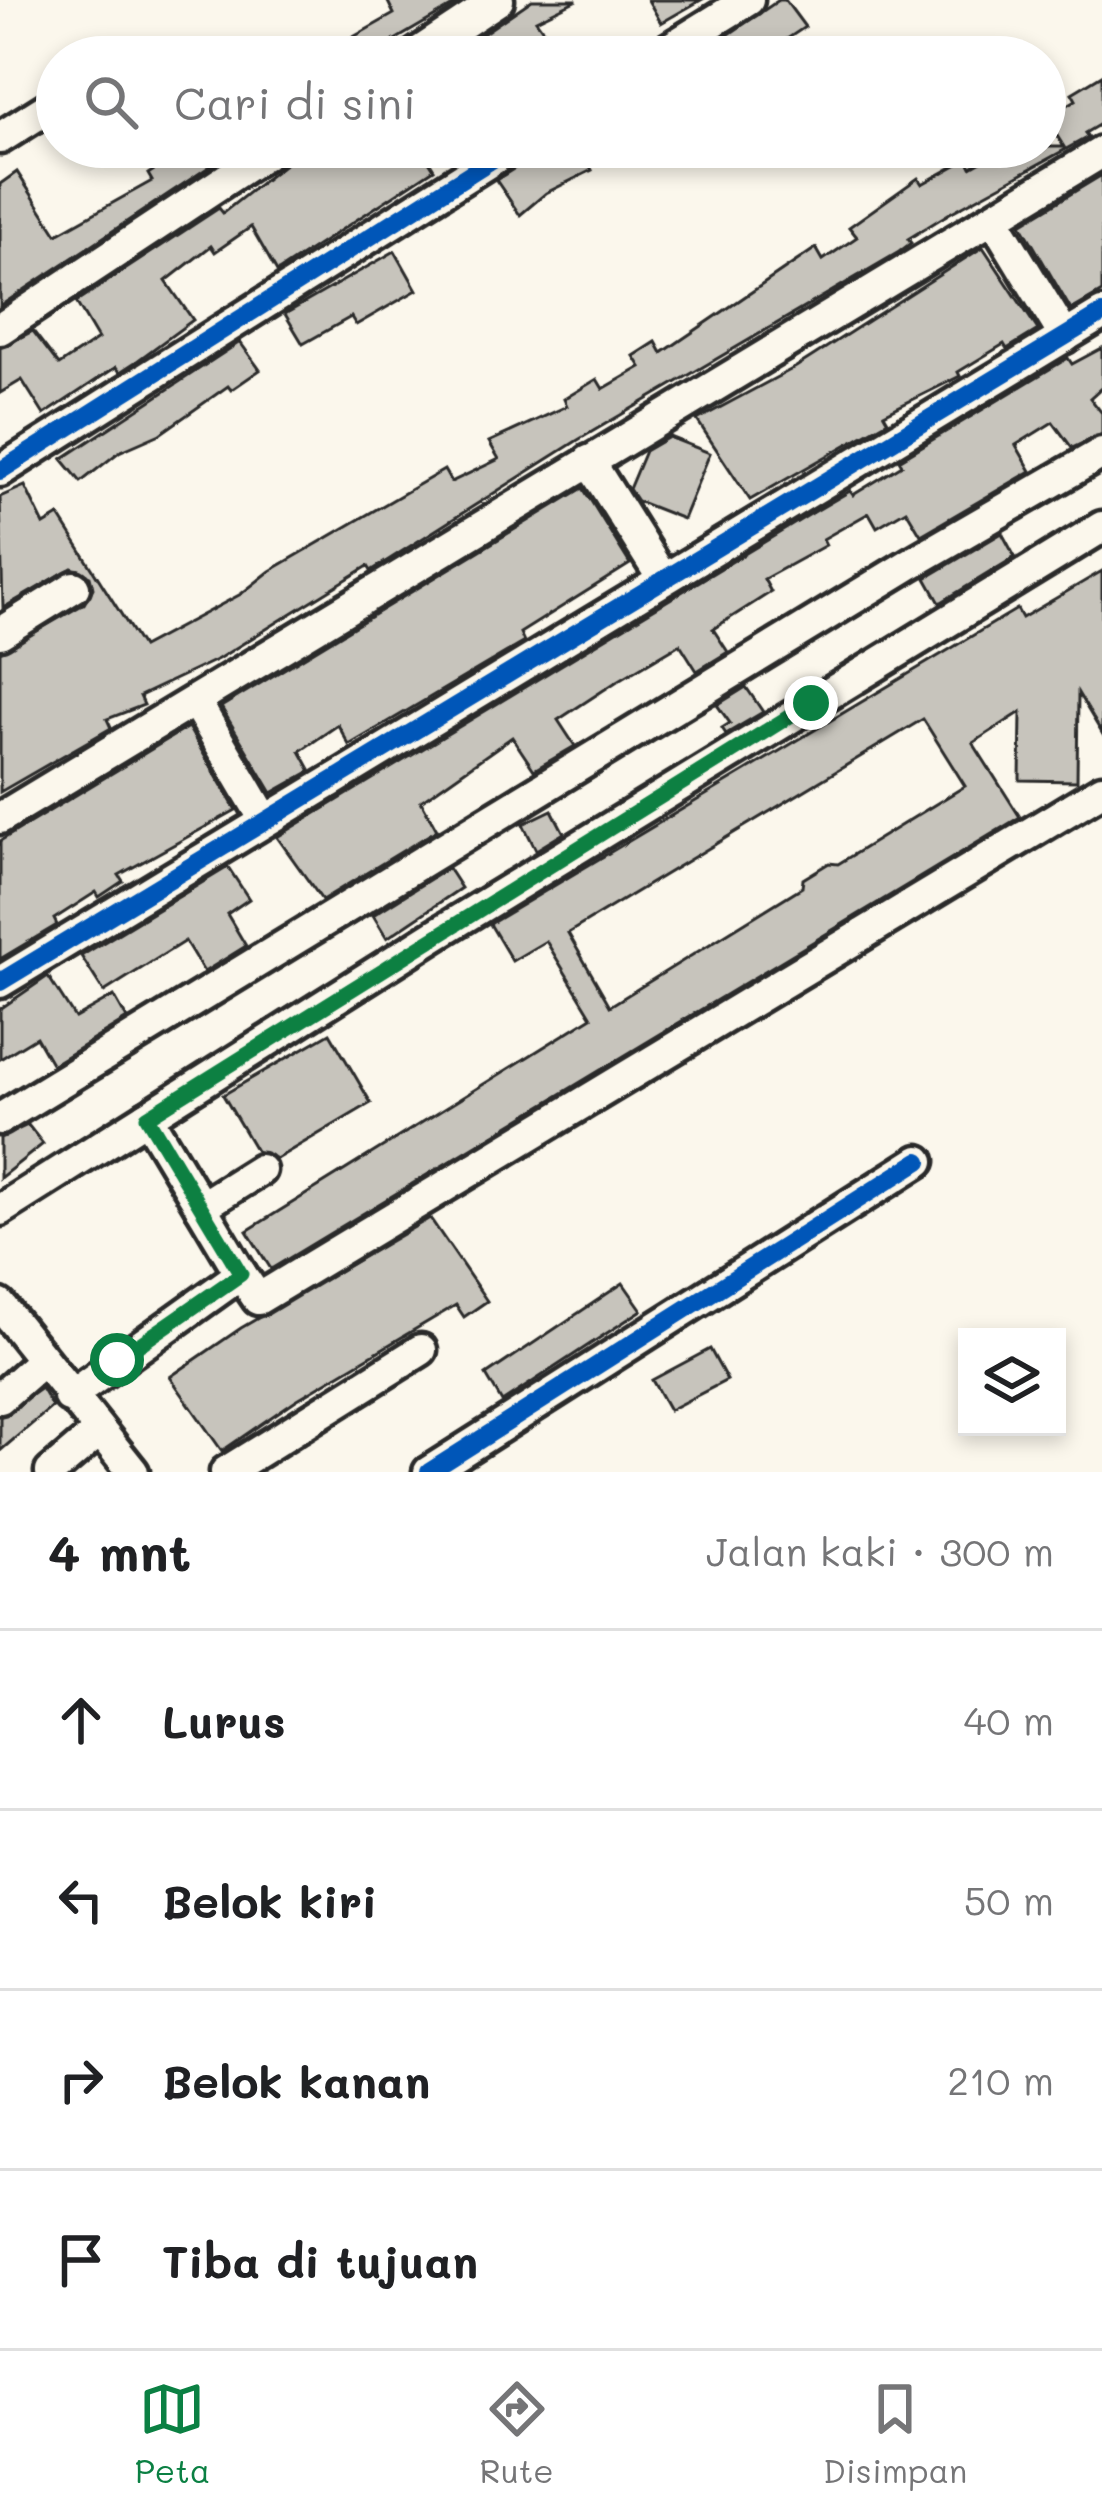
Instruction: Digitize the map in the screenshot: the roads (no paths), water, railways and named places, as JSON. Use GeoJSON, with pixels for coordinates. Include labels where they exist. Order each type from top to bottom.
{"type":"FeatureCollection","features":[{"type":"Feature","properties":{"kind":"street"},"geometry":{"type":"LineString","coordinates":[[444,36],[498,0]]}},
{"type":"Feature","properties":{"kind":"street"},"geometry":{"type":"LineString","coordinates":[[690,36],[748,0]]}},
{"type":"Feature","properties":{"kind":"street"},"geometry":{"type":"LineString","coordinates":[[0,138],[36,115]]}},
{"type":"Feature","properties":{"kind":"street"},"geometry":{"type":"LineString","coordinates":[[0,818],[1102,152]]}},
{"type":"Feature","properties":{"kind":"street"},"geometry":{"type":"LineString","coordinates":[[0,328],[243,168]]}},
{"type":"Feature","properties":{"kind":"street"},"geometry":{"type":"LineString","coordinates":[[0,471],[479,168]]}},
{"type":"Feature","properties":{"kind":"street"},"geometry":{"type":"LineString","coordinates":[[993,218],[1065,337]]}},
{"type":"Feature","properties":{"kind":"street"},"geometry":{"type":"LineString","coordinates":[[0,982],[1102,314]]}},
{"type":"Feature","properties":{"kind":"street"},"geometry":{"type":"LineString","coordinates":[[0,1119],[854,598],[1102,453]]}},
{"type":"Feature","properties":{"kind":"street"},"geometry":{"type":"LineString","coordinates":[[589,461],[663,579]]}},
{"type":"Feature","properties":{"kind":"street"},"geometry":{"type":"LineString","coordinates":[[0,1210],[1102,527]]}},
{"type":"Feature","properties":{"kind":"street"},"geometry":{"type":"LineString","coordinates":[[0,633],[74,587]]}},
{"type":"Feature","properties":{"kind":"street"},"geometry":{"type":"LineString","coordinates":[[195,701],[265,820]]}},
{"type":"Feature","properties":{"kind":"street"},"geometry":{"type":"LineString","coordinates":[[147,1117],[258,1299],[1102,790]]}},
{"type":"Feature","properties":{"kind":"street"},"geometry":{"type":"LineString","coordinates":[[430,1472],[920,1162]]}},
{"type":"Feature","properties":{"kind":"street"},"geometry":{"type":"LineString","coordinates":[[201,1207],[260,1170]]}},
{"type":"Feature","properties":{"kind":"street"},"geometry":{"type":"LineString","coordinates":[[70,1397],[241,1274]]}},
{"type":"Feature","properties":{"kind":"street"},"geometry":{"type":"LineString","coordinates":[[0,1305],[98,1432],[116,1467]]}},
{"type":"Feature","properties":{"kind":"street"},"geometry":{"type":"LineString","coordinates":[[226,1472],[421,1350]]}},
{"type":"Feature","properties":{"kind":"street"},"geometry":{"type":"LineString","coordinates":[[0,1398],[42,1361]]}},
{"type":"Feature","properties":{"kind":"street"},"geometry":{"type":"LineString","coordinates":[[51,1472],[98,1432]]}}]}
